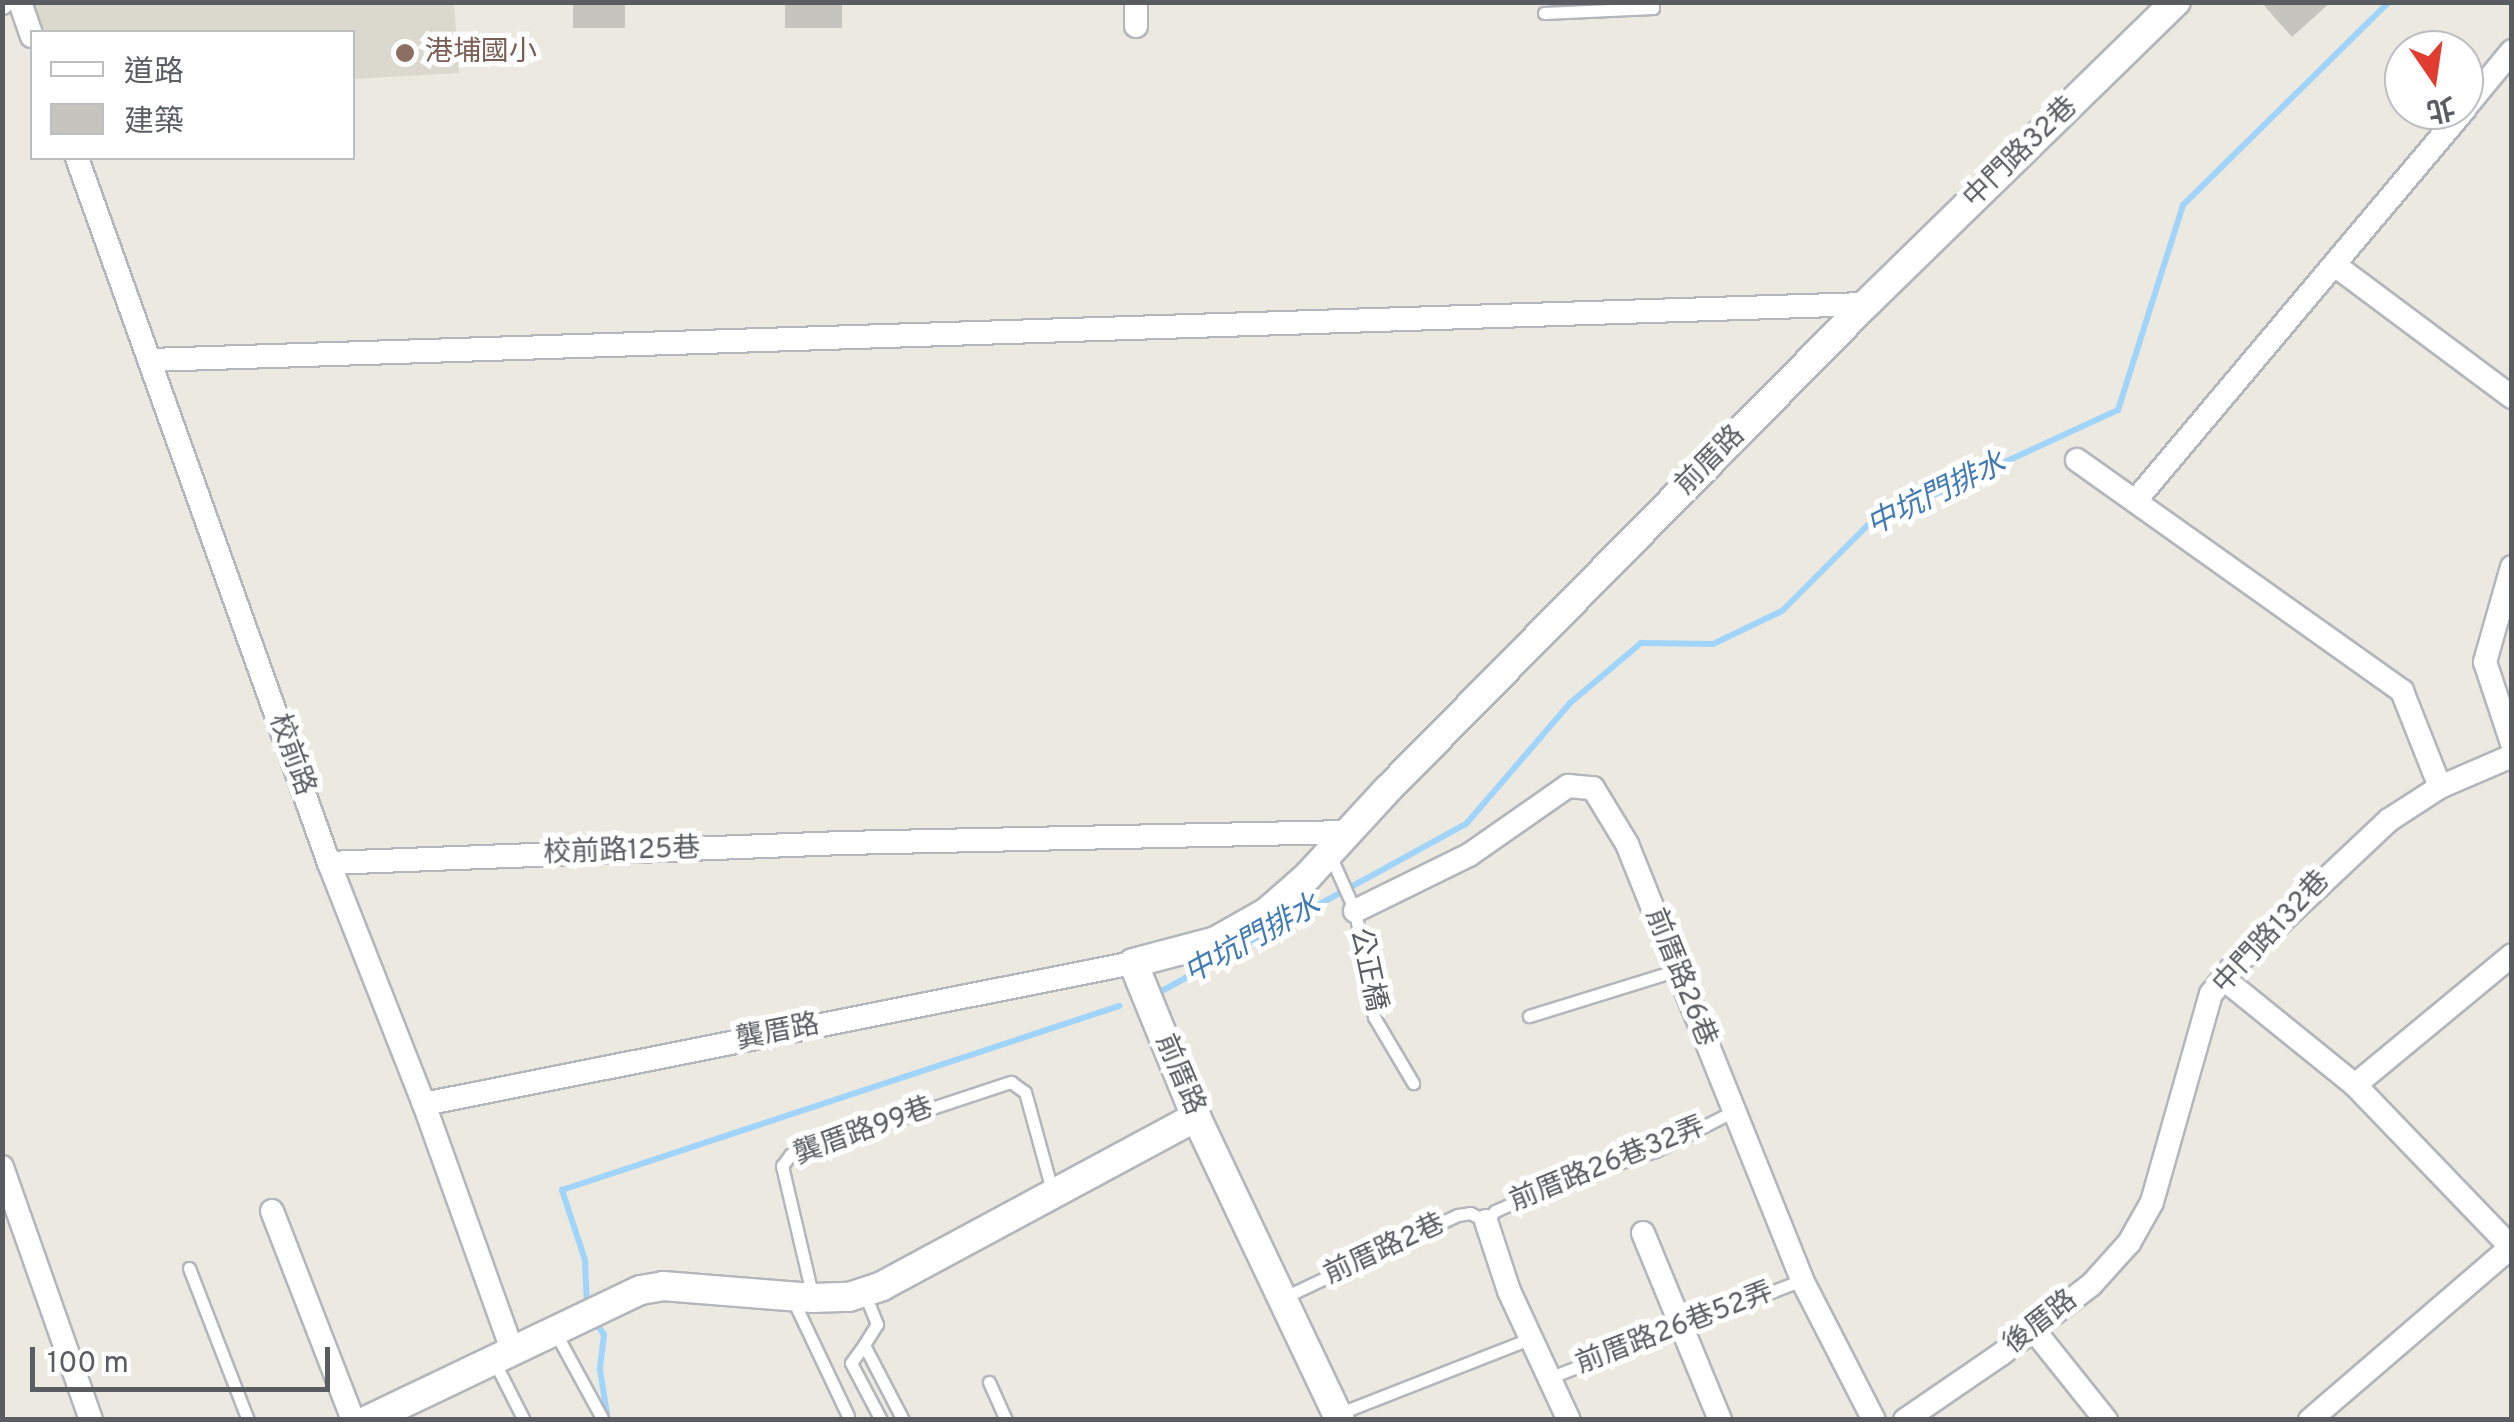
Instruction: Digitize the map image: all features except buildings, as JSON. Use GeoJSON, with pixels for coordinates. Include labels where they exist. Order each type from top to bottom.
{"type":"FeatureCollection","features":[{"type":"Feature","properties":{"kind":"street"},"geometry":{"type":"LineString","coordinates":[[20,2],[30,30]]}},
{"type":"Feature","properties":{"kind":"street","name":"中門路32巷"},"geometry":{"type":"LineString","coordinates":[[1866,304],[2176,2]]}},
{"type":"Feature","properties":{"kind":"street"},"geometry":{"type":"LineString","coordinates":[[2484,85],[2512,51]]}},
{"type":"Feature","properties":{"kind":"street"},"geometry":{"type":"LineString","coordinates":[[2136,500],[2448,130]]}},
{"type":"Feature","properties":{"kind":"street","name":"校前路"},"geometry":{"type":"LineString","coordinates":[[77,160],[330,863],[424,1104],[502,1355]]}},
{"type":"Feature","properties":{"kind":"street"},"geometry":{"type":"LineString","coordinates":[[2336,266],[2512,397]]}},
{"type":"Feature","properties":{"kind":"street"},"geometry":{"type":"LineString","coordinates":[[150,360],[1866,304]]}},
{"type":"Feature","properties":{"kind":"street","name":"前厝路"},"geometry":{"type":"LineString","coordinates":[[1335,1417],[1284,1297],[1196,1117],[1133,963],[1216,941],[1267,912],[1866,304]]}},
{"type":"Feature","properties":{"kind":"street"},"geometry":{"type":"LineString","coordinates":[[2076,460],[2402,691],[2440,787]]}},
{"type":"Feature","properties":{"kind":"street"},"geometry":{"type":"LineString","coordinates":[[2512,568],[2485,662],[2512,744]]}},
{"type":"Feature","properties":{"kind":"street","name":"中門路132巷"},"geometry":{"type":"LineString","coordinates":[[2152,1202],[2211,994],[2347,855],[2389,820],[2440,787],[2512,756]]}},
{"type":"Feature","properties":{"kind":"street","name":"前厝路26巷"},"geometry":{"type":"LineString","coordinates":[[1352,905],[1458,861],[1568,786],[1582,784],[1593,788],[1626,844],[1802,1280],[1874,1420]]}},
{"type":"Feature","properties":{"kind":"street","name":"校前路125巷"},"geometry":{"type":"LineString","coordinates":[[330,863],[915,842],[1338,842]]}},
{"type":"Feature","properties":{"kind":"street"},"geometry":{"type":"LineString","coordinates":[[2355,1085],[2512,955]]}},
{"type":"Feature","properties":{"kind":"street","name":"龔厝路"},"geometry":{"type":"LineString","coordinates":[[424,1104],[1133,963]]}},
{"type":"Feature","properties":{"kind":"street"},"geometry":{"type":"LineString","coordinates":[[2224,979],[2355,1085],[2510,1252],[2310,1420]]}},
{"type":"Feature","properties":{"kind":"street"},"geometry":{"type":"LineString","coordinates":[[387,1416],[502,1355],[642,1290],[663,1286],[802,1297],[864,1292],[1196,1117]]}},
{"type":"Feature","properties":{"kind":"street"},"geometry":{"type":"LineString","coordinates":[[2,1167],[91,1420]]}},
{"type":"Feature","properties":{"kind":"street","name":"後厝路"},"geometry":{"type":"LineString","coordinates":[[1905,1420],[2091,1285],[2129,1243],[2152,1202]]}},
{"type":"Feature","properties":{"kind":"street"},"geometry":{"type":"LineString","coordinates":[[272,1211],[352,1420]]}},
{"type":"Feature","properties":{"kind":"street"},"geometry":{"type":"LineString","coordinates":[[1486,1221],[1568,1420]]}},
{"type":"Feature","properties":{"kind":"street"},"geometry":{"type":"LineString","coordinates":[[1643,1233],[1720,1420]]}},
{"type":"Feature","properties":{"kind":"street"},"geometry":{"type":"LineString","coordinates":[[2033,1329],[2106,1420]]}},
{"type":"Feature","properties":{"kind":"lane"},"geometry":{"type":"LineString","coordinates":[[1544,13],[1653,8],[1653,2]]}},
{"type":"Feature","properties":{"kind":"lane","name":"公正橋"},"geometry":{"type":"LineString","coordinates":[[1338,842],[1342,882],[1352,905],[1374,1016],[1413,1083]]}},
{"type":"Feature","properties":{"kind":"lane"},"geometry":{"type":"LineString","coordinates":[[1529,1016],[1678,970]]}},
{"type":"Feature","properties":{"kind":"lane","name":"龔厝路99巷"},"geometry":{"type":"LineString","coordinates":[[802,1297],[784,1159],[1003,1082],[1020,1087],[1052,1194]]}},
{"type":"Feature","properties":{"kind":"lane","name":"前厝路26巷32弄"},"geometry":{"type":"LineString","coordinates":[[1486,1221],[1510,1204],[1655,1151],[1732,1112]]}},
{"type":"Feature","properties":{"kind":"lane","name":"前厝路2巷"},"geometry":{"type":"LineString","coordinates":[[1284,1297],[1458,1215],[1470,1213],[1486,1221]]}},
{"type":"Feature","properties":{"kind":"lane"},"geometry":{"type":"LineString","coordinates":[[189,1268],[248,1420]]}},
{"type":"Feature","properties":{"kind":"lane","name":"前厝路26巷52弄"},"geometry":{"type":"LineString","coordinates":[[1549,1378],[1802,1280]]}},
{"type":"Feature","properties":{"kind":"lane"},"geometry":{"type":"LineString","coordinates":[[864,1292],[877,1324],[851,1363],[881,1420]]}},
{"type":"Feature","properties":{"kind":"lane"},"geometry":{"type":"LineString","coordinates":[[802,1297],[848,1416]]}},
{"type":"Feature","properties":{"kind":"lane"},"geometry":{"type":"LineString","coordinates":[[554,1330],[602,1418]]}},
{"type":"Feature","properties":{"kind":"lane"},"geometry":{"type":"LineString","coordinates":[[1335,1417],[1531,1338]]}},
{"type":"Feature","properties":{"kind":"lane"},"geometry":{"type":"LineString","coordinates":[[864,1345],[903,1420]]}},
{"type":"Feature","properties":{"kind":"lane"},"geometry":{"type":"LineString","coordinates":[[502,1355],[524,1420]]}},
{"type":"Feature","properties":{"kind":"lane"},"geometry":{"type":"LineString","coordinates":[[989,1382],[1006,1420]]}},
{"type":"Feature","properties":{"kind":"shaded area","name":"港埔國小"},"geometry":{"type":"Polygon","coordinates":[[[29,3],[454,3],[459,73],[355,79],[355,30],[37,30],[29,3]]]}},
{"type":"Feature","properties":{"kind":"waterway","name":"中坑門排水"},"geometry":{"type":"LineString","coordinates":[[1160,992],[1466,824],[1570,703],[1641,643],[1713,644],[1782,611],[1868,525],[2118,410],[2183,205],[2389,2]]}},
{"type":"Feature","properties":{"kind":"waterway","name":"中坑門排水"},"geometry":{"type":"LineString","coordinates":[[587,1308],[585,1260],[562,1190],[1119,1006]]}},
{"type":"Feature","properties":{"kind":"waterway","name":"中坑門排水"},"geometry":{"type":"LineString","coordinates":[[594,1319],[604,1335],[600,1370],[608,1420]]}},
{"type":"Feature","properties":{"kind":"place","name":"港埔國小"},"geometry":{"type":"Point","coordinates":[405,53]}}]}
